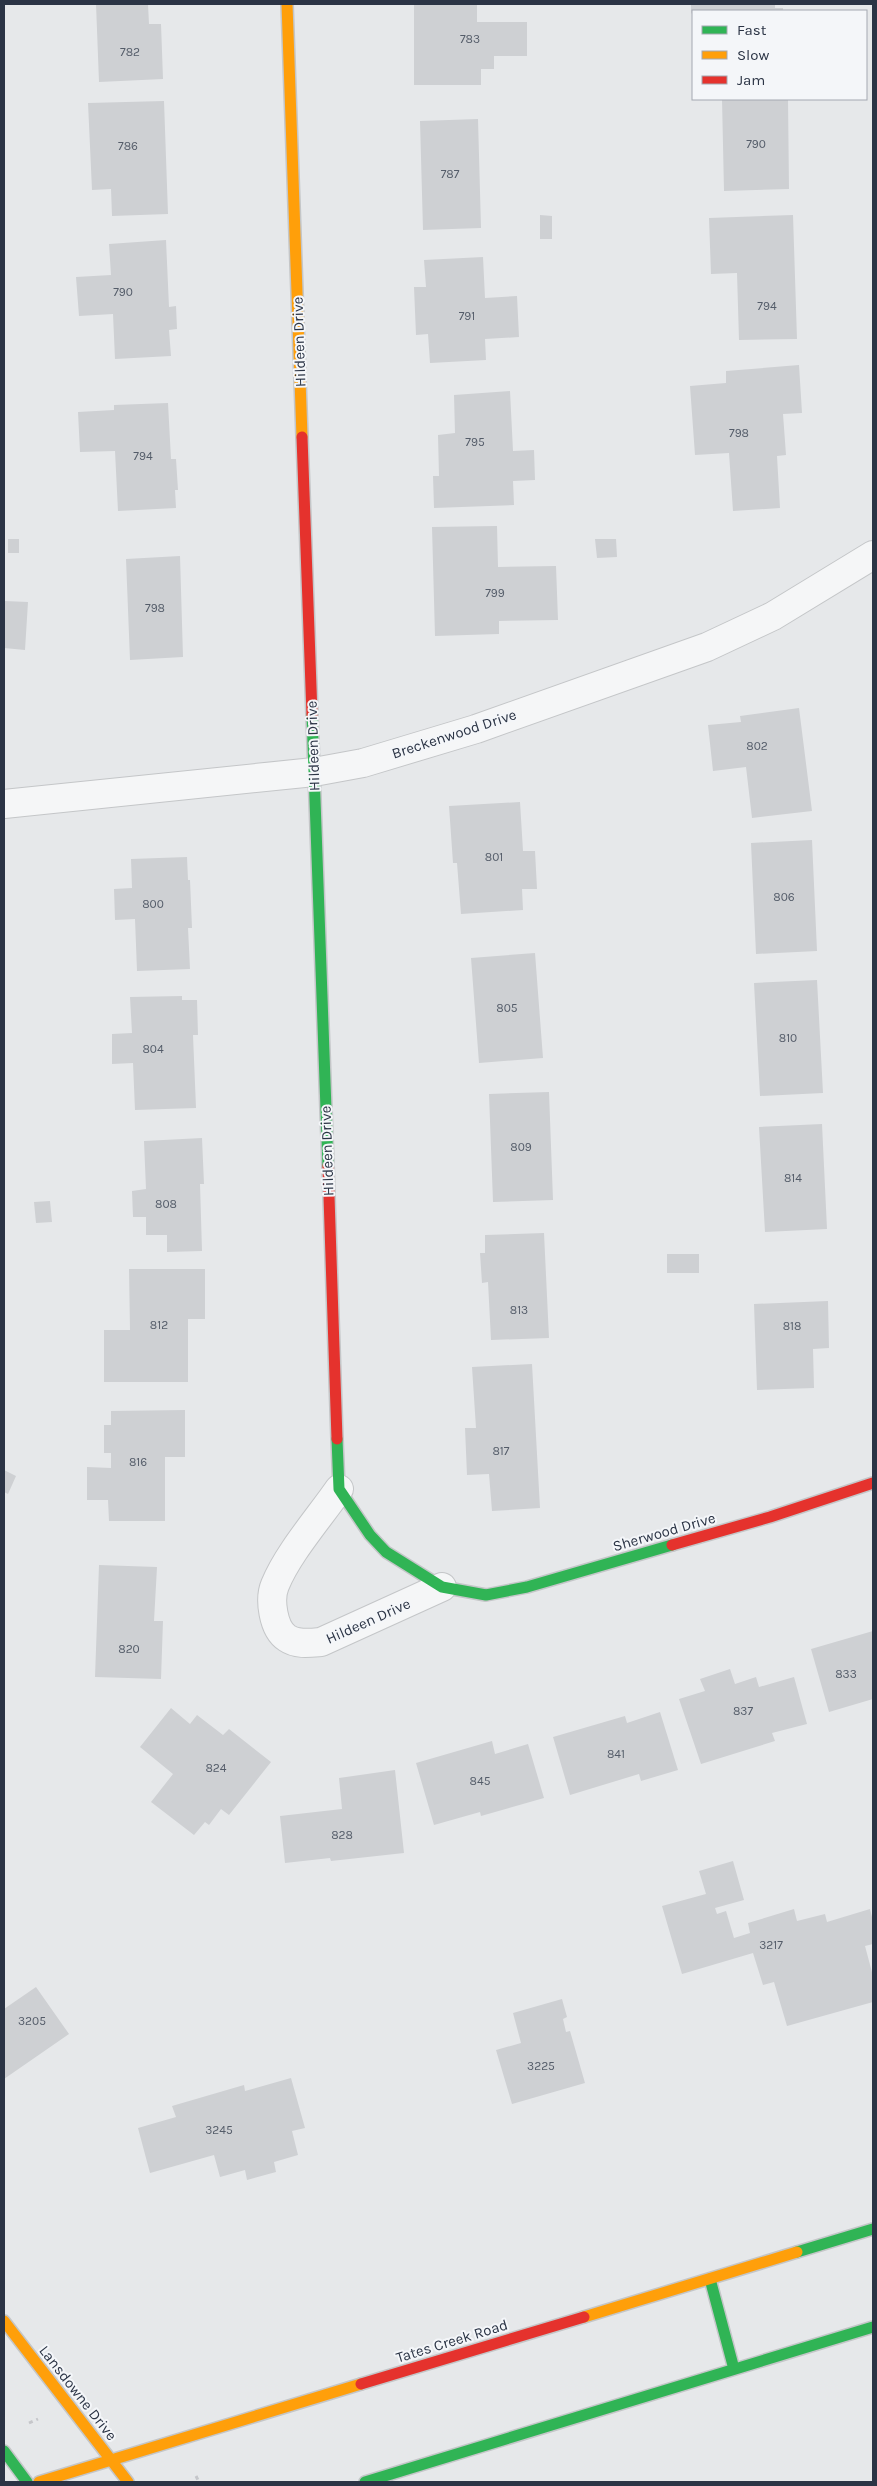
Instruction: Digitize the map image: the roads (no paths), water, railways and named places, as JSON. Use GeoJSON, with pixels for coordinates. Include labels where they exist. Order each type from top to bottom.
{"type":"FeatureCollection","features":[{"type":"Feature","properties":{"kind":"street","name":"Hildeen Drive"},"geometry":{"type":"LineString","coordinates":[[287,4],[339,1489],[298,1546],[274,1586],[272,1609],[278,1627],[286,1638],[299,1643],[321,1642],[451,1590]]}},
{"type":"Feature","properties":{"kind":"street","name":"Breckenwood Drive"},"geometry":{"type":"LineString","coordinates":[[4,804],[314,772],[363,763],[476,729],[707,647],[773,616],[873,555]]}},
{"type":"Feature","properties":{"kind":"street","name":"Sherwood Drive"},"geometry":{"type":"LineString","coordinates":[[451,1590],[486,1595],[527,1587],[770,1517],[873,1483]]}},
{"type":"Feature","properties":{"kind":"street"},"geometry":{"type":"LineString","coordinates":[[339,1489],[370,1535],[386,1552],[451,1590]]}},
{"type":"Feature","properties":{"kind":"street","name":"Tates Creek Road"},"geometry":{"type":"LineString","coordinates":[[39,2482],[873,2229]]}},
{"type":"Feature","properties":{"kind":"street"},"geometry":{"type":"LineString","coordinates":[[710,2279],[734,2369]]}},
{"type":"Feature","properties":{"kind":"street","name":"Lansdowne Drive"},"geometry":{"type":"LineString","coordinates":[[4,2321],[128,2482]]}},
{"type":"Feature","properties":{"kind":"street"},"geometry":{"type":"LineString","coordinates":[[365,2482],[873,2327]]}},
{"type":"Feature","properties":{"kind":"street"},"geometry":{"type":"LineString","coordinates":[[4,2452],[27,2482]]}}]}
